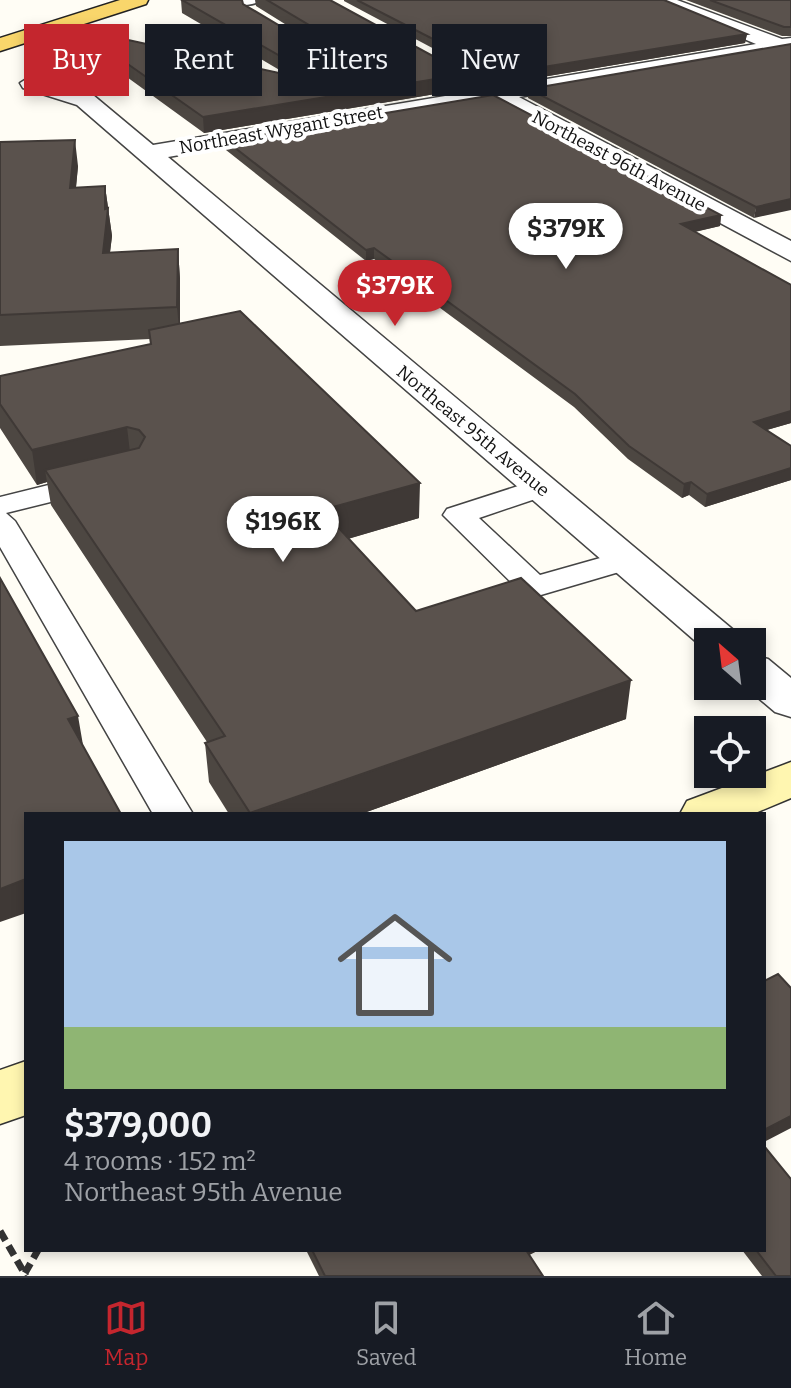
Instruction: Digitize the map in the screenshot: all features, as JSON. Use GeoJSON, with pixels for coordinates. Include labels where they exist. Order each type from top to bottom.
{"type":"FeatureCollection","features":[{"type":"Feature","properties":{"kind":"main road"},"geometry":{"type":"LineString","coordinates":[[0,45],[139,0]]}},
{"type":"Feature","properties":{"kind":"street"},"geometry":{"type":"LineString","coordinates":[[660,0],[788,47]]}},
{"type":"Feature","properties":{"kind":"street","name":"Northeast Wygant Street"},"geometry":{"type":"LineString","coordinates":[[547,85],[788,47]]}},
{"type":"Feature","properties":{"kind":"street","name":"Northeast 95th Avenue"},"geometry":{"type":"LineString","coordinates":[[72,96],[85,100],[150,153],[705,628]]}},
{"type":"Feature","properties":{"kind":"street","name":"Northeast Wygant Street"},"geometry":{"type":"LineString","coordinates":[[150,153],[478,96]]}},
{"type":"Feature","properties":{"kind":"street","name":"Northeast 96th Avenue"},"geometry":{"type":"LineString","coordinates":[[501,96],[791,252]]}},
{"type":"Feature","properties":{"kind":"street"},"geometry":{"type":"LineString","coordinates":[[766,681],[791,702]]}},
{"type":"Feature","properties":{"kind":"street"},"geometry":{"type":"LineString","coordinates":[[710,812],[791,779]]}},
{"type":"Feature","properties":{"kind":"street"},"geometry":{"type":"LineString","coordinates":[[0,1098],[24,1088]]}},
{"type":"Feature","properties":{"kind":"lane"},"geometry":{"type":"LineString","coordinates":[[0,506],[118,476]]}},
{"type":"Feature","properties":{"kind":"lane"},"geometry":{"type":"LineString","coordinates":[[540,488],[458,515],[534,587],[625,560]]}},
{"type":"Feature","properties":{"kind":"lane"},"geometry":{"type":"LineString","coordinates":[[0,521],[172,812]]}},
{"type":"Feature","properties":{"kind":"path"},"geometry":{"type":"LineString","coordinates":[[0,1231],[25,1275]]}},
{"type":"Feature","properties":{"kind":"path"},"geometry":{"type":"LineString","coordinates":[[25,1275],[37,1252]]}},
{"type":"Feature","properties":{"kind":"building"},"geometry":{"type":"Polygon","coordinates":[[[182,0],[242,0],[243,4],[278,25],[278,55],[262,46],[262,24],[224,24],[182,0]]]}},
{"type":"Feature","properties":{"kind":"building"},"geometry":{"type":"Polygon","coordinates":[[[267,0],[330,0],[374,24],[307,24],[267,0]]]}},
{"type":"Feature","properties":{"kind":"building"},"geometry":{"type":"Polygon","coordinates":[[[357,0],[664,0],[747,34],[547,67],[547,24],[432,24],[432,39],[416,30],[416,24],[404,24],[357,0]]]}},
{"type":"Feature","properties":{"kind":"building"},"geometry":{"type":"Polygon","coordinates":[[[710,0],[791,0],[791,27],[784,27],[710,0]]]}},
{"type":"Feature","properties":{"kind":"building"},"geometry":{"type":"Polygon","coordinates":[[[129,40],[145,44],[145,76],[129,65],[129,40]]]}},
{"type":"Feature","properties":{"kind":"building"},"geometry":{"type":"Polygon","coordinates":[[[791,44],[791,199],[756,207],[542,96],[547,96],[547,86],[791,44]]]}},
{"type":"Feature","properties":{"kind":"building"},"geometry":{"type":"Polygon","coordinates":[[[416,47],[432,56],[432,80],[416,82],[416,47]]]}},
{"type":"Feature","properties":{"kind":"building"},"geometry":{"type":"Polygon","coordinates":[[[262,69],[278,73],[278,96],[331,96],[203,117],[173,96],[262,96],[262,69]]]}},
{"type":"Feature","properties":{"kind":"building"},"geometry":{"type":"Polygon","coordinates":[[[495,96],[721,215],[681,224],[791,285],[791,411],[754,422],[791,446],[791,468],[707,494],[691,482],[684,484],[629,446],[575,394],[374,248],[366,250],[225,140],[495,96]]]}},
{"type":"Feature","properties":{"kind":"building"},"geometry":{"type":"Polygon","coordinates":[[[75,140],[70,188],[105,186],[105,209],[108,208],[103,253],[178,249],[177,307],[0,315],[0,142],[75,140]]]}},
{"type":"Feature","properties":{"kind":"building"},"geometry":{"type":"Polygon","coordinates":[[[240,311],[420,483],[322,510],[416,611],[521,578],[631,680],[249,812],[205,743],[225,736],[45,470],[139,448],[145,437],[139,430],[127,427],[32,450],[0,404],[0,376],[151,344],[149,330],[240,311]]]}},
{"type":"Feature","properties":{"kind":"building"},"geometry":{"type":"Polygon","coordinates":[[[0,578],[78,716],[68,719],[120,812],[24,812],[24,880],[0,889],[0,578]]]}},
{"type":"Feature","properties":{"kind":"building"},"geometry":{"type":"Polygon","coordinates":[[[778,974],[791,988],[791,1116],[766,1129],[766,980],[778,974]]]}},
{"type":"Feature","properties":{"kind":"building"},"geometry":{"type":"Polygon","coordinates":[[[766,1148],[791,1179],[791,1276],[776,1276],[758,1252],[766,1252],[766,1148]]]}},
{"type":"Feature","properties":{"kind":"building"},"geometry":{"type":"Polygon","coordinates":[[[313,1252],[527,1252],[543,1276],[325,1276],[313,1252]]]}}]}
